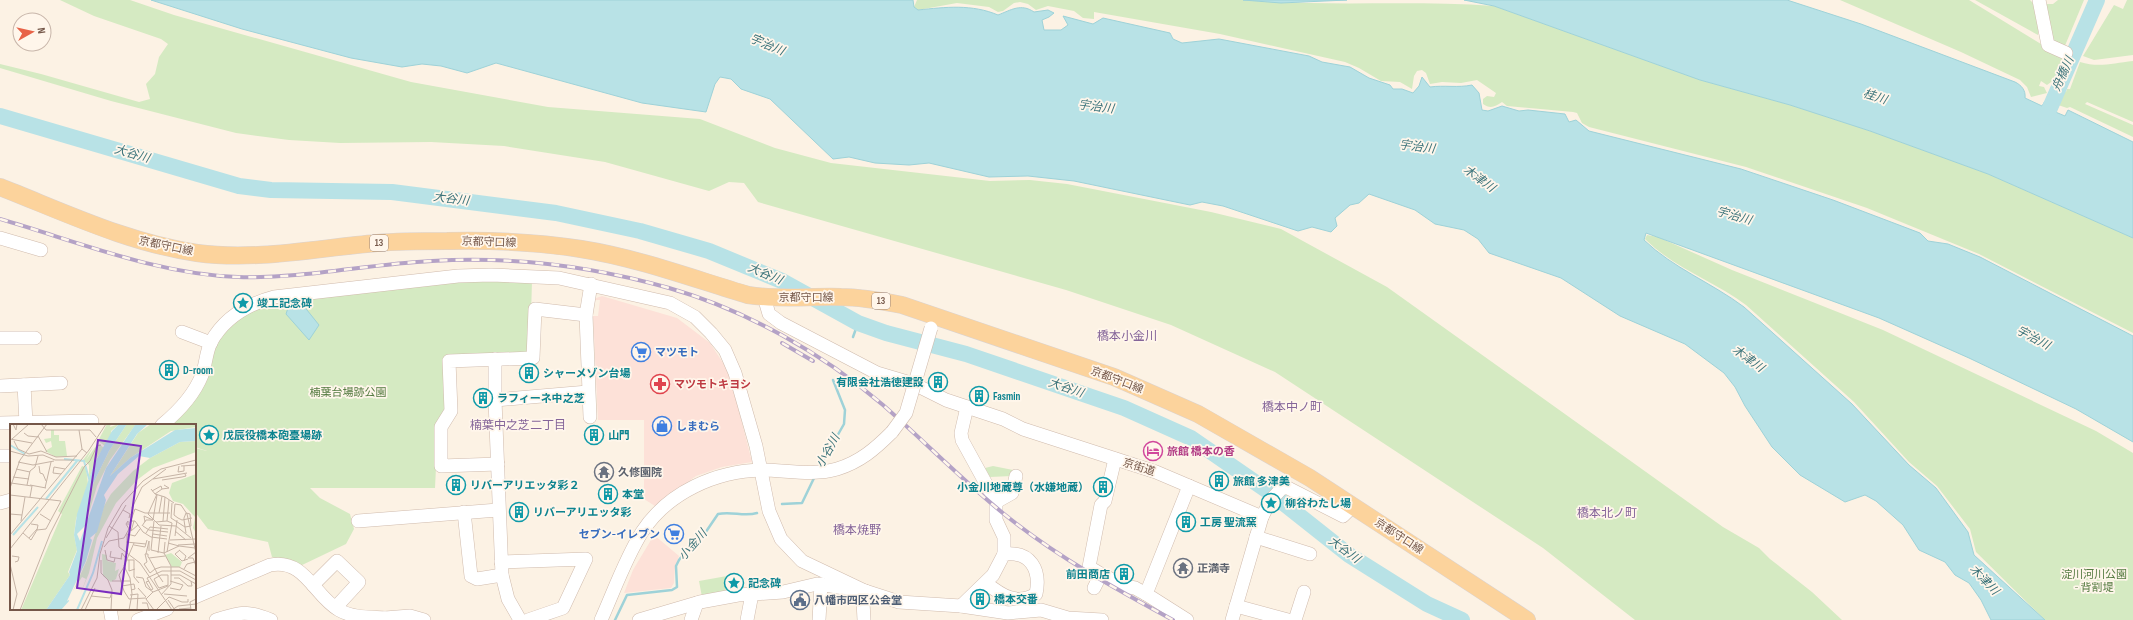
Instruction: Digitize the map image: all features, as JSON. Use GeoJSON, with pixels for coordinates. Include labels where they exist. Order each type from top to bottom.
{"type":"FeatureCollection","features":[{"type":"Feature","properties":{"kind":"main road","name":"京都守口線"},"geometry":{"type":"LineString","coordinates":[[0,187],[136,240],[198,253],[226,255],[279,254],[378,243],[448,241],[528,244],[582,249],[628,259],[748,295],[764,297],[824,297],[884,301],[902,305],[933,323],[1114,377],[1198,414],[1277,457],[1527,620]]}},
{"type":"Feature","properties":{"kind":"street"},"geometry":{"type":"LineString","coordinates":[[2039,0],[2048,45],[2066,52]]}},
{"type":"Feature","properties":{"kind":"street"},"geometry":{"type":"LineString","coordinates":[[0,238],[41,250]]}},
{"type":"Feature","properties":{"kind":"street"},"geometry":{"type":"LineString","coordinates":[[163,424],[175,414],[191,396],[202,375],[211,343],[222,326],[238,311],[254,302],[274,297],[465,276],[491,275],[559,278],[591,284],[670,303],[695,317],[712,333],[725,350],[735,373],[756,446],[769,511],[781,539],[802,561],[865,591],[899,602],[960,606],[1008,613],[1041,610],[1053,617],[1102,620]]}},
{"type":"Feature","properties":{"kind":"street"},"geometry":{"type":"LineString","coordinates":[[590,417],[586,315],[591,284]]}},
{"type":"Feature","properties":{"kind":"street","name":"京街道"},"geometry":{"type":"LineString","coordinates":[[764,297],[769,314],[782,323],[877,374],[914,384],[967,407],[1003,419],[1023,429],[1156,472],[1262,517]]}},
{"type":"Feature","properties":{"kind":"street"},"geometry":{"type":"LineString","coordinates":[[498,464],[441,466],[441,427],[451,411],[449,361],[533,358],[535,309],[586,315]]}},
{"type":"Feature","properties":{"kind":"street"},"geometry":{"type":"LineString","coordinates":[[601,620],[643,531],[661,510],[679,494],[704,481],[728,473],[761,470],[820,472],[836,469],[866,456],[899,424],[908,408],[933,323]]}},
{"type":"Feature","properties":{"kind":"street"},"geometry":{"type":"LineString","coordinates":[[182,332],[211,343]]}},
{"type":"Feature","properties":{"kind":"street"},"geometry":{"type":"LineString","coordinates":[[0,338],[35,338]]}},
{"type":"Feature","properties":{"kind":"street"},"geometry":{"type":"LineString","coordinates":[[495,359],[498,510],[501,569],[508,599],[520,620]]}},
{"type":"Feature","properties":{"kind":"street"},"geometry":{"type":"LineString","coordinates":[[0,386],[61,383]]}},
{"type":"Feature","properties":{"kind":"street"},"geometry":{"type":"LineString","coordinates":[[24,385],[26,423]]}},
{"type":"Feature","properties":{"kind":"street"},"geometry":{"type":"LineString","coordinates":[[495,400],[588,392]]}},
{"type":"Feature","properties":{"kind":"street"},"geometry":{"type":"LineString","coordinates":[[960,606],[993,575],[1004,554],[1004,538],[996,520],[996,502],[962,440],[961,433],[967,407]]}},
{"type":"Feature","properties":{"kind":"street"},"geometry":{"type":"LineString","coordinates":[[0,423],[44,424],[92,421]]}},
{"type":"Feature","properties":{"kind":"street"},"geometry":{"type":"LineString","coordinates":[[1115,459],[1105,500],[1101,505],[1089,567],[1124,586],[1135,588],[1187,620]]}},
{"type":"Feature","properties":{"kind":"street"},"geometry":{"type":"LineString","coordinates":[[996,502],[1012,493],[1016,476]]}},
{"type":"Feature","properties":{"kind":"street"},"geometry":{"type":"LineString","coordinates":[[1146,594],[1189,486]]}},
{"type":"Feature","properties":{"kind":"street"},"geometry":{"type":"LineString","coordinates":[[1232,620],[1262,517],[1270,501],[1280,490],[1285,487],[1288,488],[1343,516],[1353,506]]}},
{"type":"Feature","properties":{"kind":"street"},"geometry":{"type":"LineString","coordinates":[[0,496],[10,497]]}},
{"type":"Feature","properties":{"kind":"street"},"geometry":{"type":"LineString","coordinates":[[0,504],[10,500]]}},
{"type":"Feature","properties":{"kind":"street"},"geometry":{"type":"LineString","coordinates":[[358,521],[498,510]]}},
{"type":"Feature","properties":{"kind":"street"},"geometry":{"type":"LineString","coordinates":[[464,512],[471,576],[477,579],[501,569],[586,559],[564,608],[528,620]]}},
{"type":"Feature","properties":{"kind":"street"},"geometry":{"type":"LineString","coordinates":[[1256,537],[1310,554]]}},
{"type":"Feature","properties":{"kind":"street"},"geometry":{"type":"LineString","coordinates":[[986,583],[1001,594],[1012,599],[1030,598],[1036,594],[1038,582],[1034,567],[1025,556],[1014,553],[1004,554]]}},
{"type":"Feature","properties":{"kind":"street"},"geometry":{"type":"LineString","coordinates":[[312,585],[337,561],[359,582],[336,607]]}},
{"type":"Feature","properties":{"kind":"street"},"geometry":{"type":"LineString","coordinates":[[196,597],[270,565],[281,563],[294,566],[339,610],[360,617],[384,619],[410,616],[424,620]]}},
{"type":"Feature","properties":{"kind":"street"},"geometry":{"type":"LineString","coordinates":[[1094,588],[1101,574]]}},
{"type":"Feature","properties":{"kind":"street"},"geometry":{"type":"LineString","coordinates":[[639,620],[697,603],[752,594],[783,592],[821,584],[865,591]]}},
{"type":"Feature","properties":{"kind":"street"},"geometry":{"type":"LineString","coordinates":[[819,620],[821,584]]}},
{"type":"Feature","properties":{"kind":"street"},"geometry":{"type":"LineString","coordinates":[[864,620],[865,591]]}},
{"type":"Feature","properties":{"kind":"street"},"geometry":{"type":"LineString","coordinates":[[1295,620],[1304,592]]}},
{"type":"Feature","properties":{"kind":"street"},"geometry":{"type":"LineString","coordinates":[[747,620],[752,594]]}},
{"type":"Feature","properties":{"kind":"street"},"geometry":{"type":"LineString","coordinates":[[691,620],[697,603]]}},
{"type":"Feature","properties":{"kind":"street"},"geometry":{"type":"LineString","coordinates":[[1236,606],[1288,620]]}},
{"type":"Feature","properties":{"kind":"street"},"geometry":{"type":"LineString","coordinates":[[110,610],[112,620]]}},
{"type":"Feature","properties":{"kind":"street"},"geometry":{"type":"LineString","coordinates":[[138,620],[165,610]]}},
{"type":"Feature","properties":{"kind":"street"},"geometry":{"type":"LineString","coordinates":[[168,610],[172,620]]}},
{"type":"Feature","properties":{"kind":"street"},"geometry":{"type":"LineString","coordinates":[[216,620],[236,614],[253,613],[271,620]]}},
{"type":"Feature","properties":{"kind":"shaded area"},"geometry":{"type":"Polygon","coordinates":[[[602,296],[677,318],[710,343],[729,372],[752,462],[722,467],[696,476],[655,506],[644,499],[644,420],[598,420],[593,316],[598,316],[600,300],[595,300],[596,298],[602,296]]]}},
{"type":"Feature","properties":{"kind":"shaded area"},"geometry":{"type":"Polygon","coordinates":[[[654,535],[679,556],[675,568],[674,583],[671,588],[624,593],[633,570],[654,535]]]}},
{"type":"Feature","properties":{"kind":"green space"},"geometry":{"type":"Polygon","coordinates":[[[60,0],[130,0],[174,15],[411,82],[548,107],[700,119],[775,148],[831,163],[990,181],[1030,180],[1067,184],[1211,212],[1281,229],[1387,287],[1723,527],[1759,548],[1770,559],[1812,592],[1842,620],[1635,620],[1543,548],[1275,372],[1171,325],[1066,290],[758,202],[744,183],[729,182],[709,191],[605,162],[504,146],[431,142],[340,143],[289,140],[236,133],[111,101],[0,68],[0,64],[139,102],[150,99],[146,84],[155,74],[159,57],[168,44],[161,39],[94,16],[60,0]]]}},
{"type":"Feature","properties":{"kind":"green space"},"geometry":{"type":"Polygon","coordinates":[[[917,0],[1243,0],[1306,3],[1463,4],[1494,6],[1700,80],[1790,105],[1870,131],[1988,174],[2133,238],[2133,333],[1979,254],[1867,208],[1746,167],[1589,127],[1582,123],[1577,113],[1507,106],[1502,102],[1490,107],[1483,104],[1483,99],[1487,96],[1494,97],[1496,93],[1477,80],[1461,83],[1442,82],[1430,84],[1426,73],[1422,70],[1417,71],[1414,76],[1412,89],[1400,82],[1381,81],[1359,68],[1345,62],[1220,34],[1094,12],[1094,19],[1083,18],[1074,11],[1048,6],[1036,10],[1028,4],[1020,2],[1014,3],[1003,11],[998,12],[989,7],[957,3],[918,10],[914,7],[917,0]]]}},
{"type":"Feature","properties":{"kind":"green space"},"geometry":{"type":"Polygon","coordinates":[[[1840,0],[1969,0],[2062,57],[2060,70],[2054,80],[2047,85],[2041,81],[2039,86],[2044,87],[2047,93],[2031,97],[2027,87],[2020,80],[1961,52],[1840,0]]]}},
{"type":"Feature","properties":{"kind":"green space"},"geometry":{"type":"Polygon","coordinates":[[[1975,0],[2030,0],[2034,4],[2039,16],[2038,35],[1975,0]]]}},
{"type":"Feature","properties":{"kind":"green space"},"geometry":{"type":"Polygon","coordinates":[[[2058,0],[2084,0],[2064,48],[2052,41],[2046,4],[2053,4],[2058,0]]]}},
{"type":"Feature","properties":{"kind":"green space"},"geometry":{"type":"Polygon","coordinates":[[[2127,0],[2133,0],[2133,55],[2094,60],[2083,56],[2114,5],[2123,9],[2127,0]]]}},
{"type":"Feature","properties":{"kind":"green space"},"geometry":{"type":"Polygon","coordinates":[[[2133,61],[2133,122],[2087,102],[2085,104],[2133,125],[2133,137],[2070,107],[2067,108],[2055,104],[2063,91],[2066,92],[2067,89],[2070,89],[2080,62],[2100,65],[2133,61]]]}},
{"type":"Feature","properties":{"kind":"green space","name":"淀川河川公園 - 背割堤"},"geometry":{"type":"Polygon","coordinates":[[[1647,235],[1658,237],[1732,270],[1883,330],[2096,431],[2133,453],[2133,620],[2045,620],[1976,552],[1970,529],[1937,486],[1909,462],[1854,402],[1746,305],[1734,296],[1681,266],[1656,249],[1645,239],[1647,235]]]}},
{"type":"Feature","properties":{"kind":"green space","name":"楠葉台場跡公園"},"geometry":{"type":"Polygon","coordinates":[[[473,280],[532,281],[530,349],[524,354],[445,356],[447,411],[438,426],[435,488],[310,488],[320,498],[350,514],[354,529],[346,544],[300,566],[272,557],[268,542],[208,529],[196,513],[196,448],[207,451],[196,447],[196,424],[170,424],[224,331],[243,313],[263,304],[473,280]]]}},
{"type":"Feature","properties":{"kind":"green space"},"geometry":{"type":"Polygon","coordinates":[[[993,466],[1013,470],[1012,476],[990,477],[985,468],[993,466]]]}},
{"type":"Feature","properties":{"kind":"green space"},"geometry":{"type":"Polygon","coordinates":[[[727,576],[730,593],[702,597],[699,581],[727,576]]]}},
{"type":"Feature","properties":{"kind":"water"},"geometry":{"type":"Polygon","coordinates":[[[151,0],[913,0],[914,7],[918,10],[959,7],[978,9],[998,15],[1016,8],[1025,8],[1034,12],[1048,10],[1054,13],[1042,20],[1044,30],[1061,30],[1068,25],[1063,16],[1093,24],[1103,18],[1170,33],[1173,39],[1182,43],[1219,39],[1309,56],[1322,62],[1350,67],[1369,78],[1390,85],[1393,89],[1402,89],[1413,93],[1419,86],[1422,77],[1430,87],[1472,85],[1479,93],[1482,110],[1488,111],[1502,106],[1519,111],[1528,110],[1565,114],[1569,122],[1576,120],[1589,131],[1741,169],[1833,200],[1920,233],[1928,241],[1948,244],[1980,257],[2133,336],[2133,442],[2076,409],[1969,358],[1879,318],[1646,233],[1644,240],[1655,250],[1744,307],[1852,404],[1909,465],[1936,488],[1968,532],[1974,555],[2045,620],[1991,620],[1981,600],[1969,583],[1955,575],[1945,562],[1919,550],[1903,525],[1876,501],[1865,495],[1845,502],[1800,475],[1772,447],[1745,406],[1735,387],[1724,373],[1685,344],[1620,316],[1561,278],[1489,253],[1478,239],[1464,230],[1435,224],[1415,210],[1369,194],[1359,203],[1350,205],[1335,218],[1337,226],[1331,232],[1312,227],[1298,231],[1223,206],[1202,202],[1190,205],[1074,181],[1028,176],[989,177],[929,163],[909,165],[875,163],[849,157],[833,159],[770,99],[741,89],[731,79],[720,77],[715,84],[706,112],[642,103],[496,63],[467,73],[441,66],[422,64],[402,67],[351,58],[242,29],[151,0]]]}},
{"type":"Feature","properties":{"kind":"water"},"geometry":{"type":"Polygon","coordinates":[[[1243,0],[1347,0],[1281,3],[1243,0]]]}},
{"type":"Feature","properties":{"kind":"water","name":"桂川"},"geometry":{"type":"Polygon","coordinates":[[[1464,0],[1787,0],[1861,24],[2015,82],[2023,88],[2025,98],[2042,106],[2045,101],[2048,102],[2051,95],[2055,98],[2052,104],[2054,106],[2053,111],[2065,116],[2068,110],[2133,142],[2133,238],[1988,174],[1870,131],[1790,105],[1700,80],[1494,6],[1464,0]]]}},
{"type":"Feature","properties":{"kind":"water"},"geometry":{"type":"Polygon","coordinates":[[[304,301],[303,305],[319,325],[309,340],[286,314],[290,302],[304,301]]]}},
{"type":"Feature","properties":{"kind":"waterway","name":"舟橋川"},"geometry":{"type":"LineString","coordinates":[[2046,117],[2097,0]]}},
{"type":"Feature","properties":{"kind":"waterway","name":"大谷川"},"geometry":{"type":"LineString","coordinates":[[0,116],[239,186],[271,190],[392,192],[556,213],[640,231],[709,251],[782,281],[858,323],[886,333],[966,354],[1124,408],[1191,438],[1272,494],[1349,555],[1427,604],[1462,620]]}},
{"type":"Feature","properties":{"kind":"waterway","name":"小金川"},"geometry":{"type":"LineString","coordinates":[[853,337],[858,323]]}},
{"type":"Feature","properties":{"kind":"waterway","name":"小谷川"},"geometry":{"type":"LineString","coordinates":[[819,468],[844,424],[845,410],[833,380]]}},
{"type":"Feature","properties":{"kind":"waterway","name":"小谷川"},"geometry":{"type":"LineString","coordinates":[[782,504],[802,503],[815,476]]}},
{"type":"Feature","properties":{"kind":"waterway","name":"小金川"},"geometry":{"type":"LineString","coordinates":[[615,620],[627,595],[672,590],[677,587],[676,566],[679,560],[685,552],[699,542],[718,514],[757,513]]}},
{"type":"Feature","properties":{"kind":"railway"},"geometry":{"type":"LineString","coordinates":[[0,219],[118,256],[177,270],[207,275],[238,277],[287,276],[432,261],[492,260],[552,264],[581,268],[640,280],[698,297],[726,308],[782,335],[835,368],[883,405],[973,488],[1004,514],[1044,544],[1086,571],[1173,620]]}},
{"type":"Feature","properties":{"kind":"railway"},"geometry":{"type":"LineString","coordinates":[[782,343],[813,361]]}},
{"type":"Feature","properties":{"kind":"place","name":"竣工記念碑"},"geometry":{"type":"Point","coordinates":[243,303]}},
{"type":"Feature","properties":{"kind":"place","name":"マツモト"},"geometry":{"type":"Point","coordinates":[641,352]}},
{"type":"Feature","properties":{"kind":"place","name":"D-room"},"geometry":{"type":"Point","coordinates":[169,370]}},
{"type":"Feature","properties":{"kind":"place","name":"シャーメゾン台場"},"geometry":{"type":"Point","coordinates":[529,373]}},
{"type":"Feature","properties":{"kind":"place","name":"有限会社浩徳建設"},"geometry":{"type":"Point","coordinates":[938,382]}},
{"type":"Feature","properties":{"kind":"place","name":"マツモトキヨシ"},"geometry":{"type":"Point","coordinates":[660,384]}},
{"type":"Feature","properties":{"kind":"place","name":"Fasmin"},"geometry":{"type":"Point","coordinates":[979,396]}},
{"type":"Feature","properties":{"kind":"place","name":"ラフィーネ中之芝"},"geometry":{"type":"Point","coordinates":[483,398]}},
{"type":"Feature","properties":{"kind":"place","name":"しまむら"},"geometry":{"type":"Point","coordinates":[662,426]}},
{"type":"Feature","properties":{"kind":"place","name":"戊辰役橋本砲臺場跡"},"geometry":{"type":"Point","coordinates":[209,435]}},
{"type":"Feature","properties":{"kind":"place","name":"山門"},"geometry":{"type":"Point","coordinates":[594,435]}},
{"type":"Feature","properties":{"kind":"place","name":"旅館 橋本の香"},"geometry":{"type":"Point","coordinates":[1153,451]}},
{"type":"Feature","properties":{"kind":"place","name":"久修園院"},"geometry":{"type":"Point","coordinates":[604,472]}},
{"type":"Feature","properties":{"kind":"place","name":"旅館 多津美"},"geometry":{"type":"Point","coordinates":[1219,481]}},
{"type":"Feature","properties":{"kind":"place","name":"リバーアリエッタ彩２"},"geometry":{"type":"Point","coordinates":[456,485]}},
{"type":"Feature","properties":{"kind":"place","name":"小金川地蔵尊（水嫌地蔵）"},"geometry":{"type":"Point","coordinates":[1103,487]}},
{"type":"Feature","properties":{"kind":"place","name":"本堂"},"geometry":{"type":"Point","coordinates":[608,494]}},
{"type":"Feature","properties":{"kind":"place","name":"柳谷わたし場"},"geometry":{"type":"Point","coordinates":[1271,503]}},
{"type":"Feature","properties":{"kind":"place","name":"リバーアリエッタ彩"},"geometry":{"type":"Point","coordinates":[519,512]}},
{"type":"Feature","properties":{"kind":"place","name":"工房 聖流窯"},"geometry":{"type":"Point","coordinates":[1186,522]}},
{"type":"Feature","properties":{"kind":"place","name":"セブン-イレブン"},"geometry":{"type":"Point","coordinates":[674,534]}},
{"type":"Feature","properties":{"kind":"place","name":"正満寺"},"geometry":{"type":"Point","coordinates":[1183,568]}},
{"type":"Feature","properties":{"kind":"place","name":"前田商店"},"geometry":{"type":"Point","coordinates":[1124,574]}},
{"type":"Feature","properties":{"kind":"place","name":"記念碑"},"geometry":{"type":"Point","coordinates":[734,583]}},
{"type":"Feature","properties":{"kind":"place","name":"橋本交番"},"geometry":{"type":"Point","coordinates":[980,599]}},
{"type":"Feature","properties":{"kind":"place","name":"八幡市四区公会堂"},"geometry":{"type":"Point","coordinates":[800,600]}},
{"type":"Feature","properties":{"kind":"district","name":"橋本小金川"},"geometry":{"type":"Point","coordinates":[1127,336]}},
{"type":"Feature","properties":{"kind":"district","name":"橋本中ノ町"},"geometry":{"type":"Point","coordinates":[1292,407]}},
{"type":"Feature","properties":{"kind":"district","name":"楠葉中之芝二丁目"},"geometry":{"type":"Point","coordinates":[518,425]}},
{"type":"Feature","properties":{"kind":"district","name":"橋本北ノ町"},"geometry":{"type":"Point","coordinates":[1607,513]}},
{"type":"Feature","properties":{"kind":"district","name":"橋本焼野"},"geometry":{"type":"Point","coordinates":[857,530]}},
{"type":"Feature","properties":{"kind":"water label","name":"宇治川"},"geometry":{"type":"Point","coordinates":[767,45]}},
{"type":"Feature","properties":{"kind":"water label","name":"宇治川"},"geometry":{"type":"Point","coordinates":[1096,107]}},
{"type":"Feature","properties":{"kind":"water label","name":"宇治川"},"geometry":{"type":"Point","coordinates":[1417,147]}},
{"type":"Feature","properties":{"kind":"water label","name":"木津川"},"geometry":{"type":"Point","coordinates":[1479,179]}},
{"type":"Feature","properties":{"kind":"water label","name":"宇治川"},"geometry":{"type":"Point","coordinates":[1734,216]}},
{"type":"Feature","properties":{"kind":"water label","name":"宇治川"},"geometry":{"type":"Point","coordinates":[2033,338]}},
{"type":"Feature","properties":{"kind":"water label","name":"木津川"},"geometry":{"type":"Point","coordinates":[1748,359]}},
{"type":"Feature","properties":{"kind":"water label","name":"木津川"},"geometry":{"type":"Point","coordinates":[1984,580]}}]}
